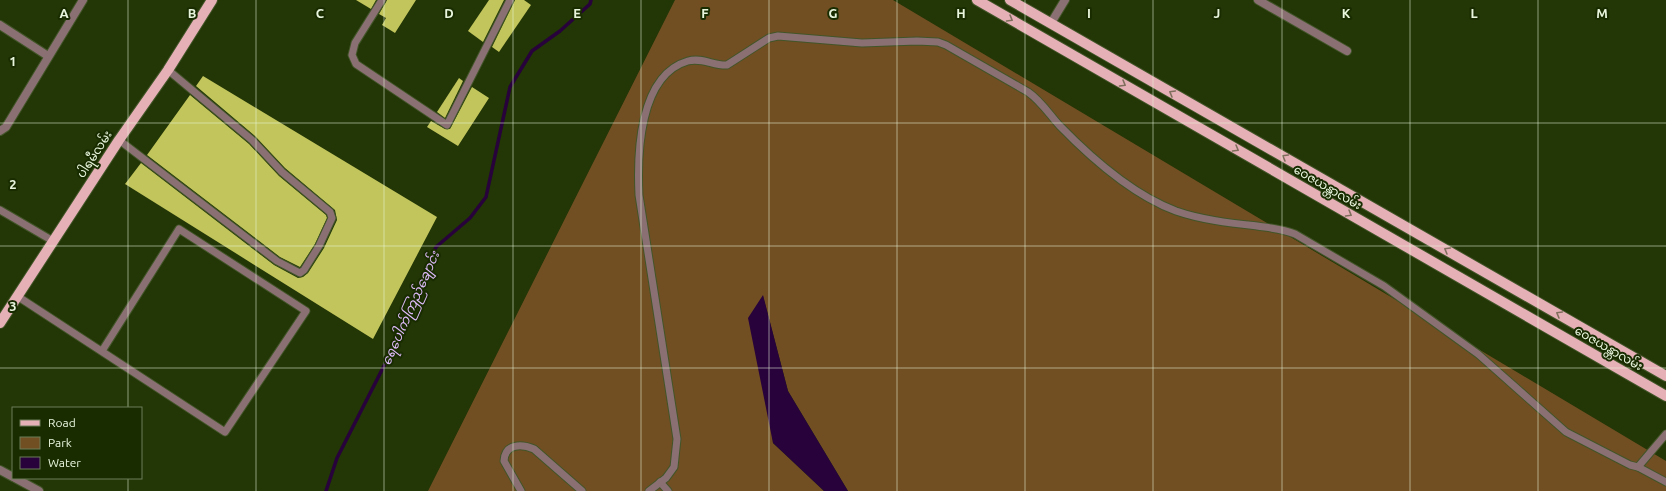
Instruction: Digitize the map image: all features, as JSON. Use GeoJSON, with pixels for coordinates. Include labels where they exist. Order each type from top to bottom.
{"type":"FeatureCollection","features":[{"type":"Feature","properties":{"kind":"main road","name":"ပါရမီလမ်း"},"geometry":{"type":"LineString","coordinates":[[0,323],[119,140],[168,70],[212,0]]}},
{"type":"Feature","properties":{"kind":"main road","name":"ဝေဇယန္တာလမ်း"},"geometry":{"type":"LineString","coordinates":[[977,0],[1666,396]]}},
{"type":"Feature","properties":{"kind":"main road","name":"ဝေဇယန္တာလမ်း"},"geometry":{"type":"LineString","coordinates":[[1010,0],[1666,376]]}},
{"type":"Feature","properties":{"kind":"street"},"geometry":{"type":"LineString","coordinates":[[0,131],[6,126],[83,0]]}},
{"type":"Feature","properties":{"kind":"street"},"geometry":{"type":"LineString","coordinates":[[1051,23],[1065,0]]}},
{"type":"Feature","properties":{"kind":"street"},"geometry":{"type":"LineString","coordinates":[[1258,0],[1347,51]]}},
{"type":"Feature","properties":{"kind":"street"},"geometry":{"type":"LineString","coordinates":[[0,25],[48,56]]}},
{"type":"Feature","properties":{"kind":"street"},"geometry":{"type":"LineString","coordinates":[[0,470],[12,476]]}},
{"type":"Feature","properties":{"kind":"street"},"geometry":{"type":"LineString","coordinates":[[16,479],[27,488],[39,491]]}},
{"type":"Feature","properties":{"kind":"lane"},"geometry":{"type":"LineString","coordinates":[[382,0],[355,43],[352,55],[356,64],[447,125],[510,0]]}},
{"type":"Feature","properties":{"kind":"lane"},"geometry":{"type":"LineString","coordinates":[[649,491],[674,467],[677,439],[639,195],[637,164],[641,130],[653,95],[667,72],[689,60],[703,60],[721,65],[727,65],[759,45],[778,36],[862,43],[930,41],[946,45],[1028,92],[1036,98],[1092,158],[1104,168],[1151,198],[1176,210],[1211,219],[1283,230],[1295,234],[1384,286],[1471,350],[1566,432],[1666,482]]}},
{"type":"Feature","properties":{"kind":"lane"},"geometry":{"type":"LineString","coordinates":[[119,140],[277,261],[295,272],[300,273],[304,270],[319,246],[329,225],[332,218],[330,212],[282,172],[252,140],[168,70]]}},
{"type":"Feature","properties":{"kind":"lane"},"geometry":{"type":"LineString","coordinates":[[0,210],[53,241]]}},
{"type":"Feature","properties":{"kind":"lane"},"geometry":{"type":"LineString","coordinates":[[17,296],[102,352],[225,432],[306,311],[179,228],[102,352]]}},
{"type":"Feature","properties":{"kind":"lane"},"geometry":{"type":"LineString","coordinates":[[1638,467],[1666,434]]}},
{"type":"Feature","properties":{"kind":"lane"},"geometry":{"type":"LineString","coordinates":[[521,491],[504,461],[508,451],[517,445],[524,445],[534,449],[582,491]]}},
{"type":"Feature","properties":{"kind":"lane"},"geometry":{"type":"LineString","coordinates":[[660,482],[668,491]]}},
{"type":"Feature","properties":{"kind":"green space"},"geometry":{"type":"Polygon","coordinates":[[[675,0],[893,0],[1666,461],[1666,491],[848,491],[788,391],[763,296],[773,443],[824,491],[428,491],[675,0]]]}},
{"type":"Feature","properties":{"kind":"water"},"geometry":{"type":"Polygon","coordinates":[[[763,295],[788,391],[848,491],[824,491],[773,443],[748,318],[763,295]]]}},
{"type":"Feature","properties":{"kind":"building"},"geometry":{"type":"Polygon","coordinates":[[[356,0],[376,0],[371,9],[356,0]]]}},
{"type":"Feature","properties":{"kind":"building"},"geometry":{"type":"Polygon","coordinates":[[[387,0],[416,0],[395,33],[382,25],[386,18],[379,14],[387,0]]]}},
{"type":"Feature","properties":{"kind":"building"},"geometry":{"type":"Polygon","coordinates":[[[489,0],[504,0],[483,42],[468,31],[489,0]]]}},
{"type":"Feature","properties":{"kind":"building"},"geometry":{"type":"Polygon","coordinates":[[[515,0],[524,0],[531,5],[499,52],[492,47],[515,0]]]}},
{"type":"Feature","properties":{"kind":"building"},"geometry":{"type":"Polygon","coordinates":[[[203,76],[437,217],[373,339],[125,184],[141,163],[274,265],[298,278],[303,277],[308,273],[324,248],[337,220],[335,210],[285,168],[255,136],[196,86],[203,76]]]}},
{"type":"Feature","properties":{"kind":"building"},"geometry":{"type":"Polygon","coordinates":[[[459,78],[463,81],[445,118],[437,112],[459,78]]]}},
{"type":"Feature","properties":{"kind":"building"},"geometry":{"type":"Polygon","coordinates":[[[472,87],[489,98],[458,146],[427,127],[431,121],[445,129],[450,129],[472,87]]]}},
{"type":"Feature","properties":{"kind":"building"},"geometry":{"type":"Polygon","coordinates":[[[190,95],[249,144],[279,176],[326,215],[327,218],[315,244],[300,267],[280,257],[147,155],[190,95]]]}},
{"type":"Feature","properties":{"kind":"waterway","name":"ရေပေါက်ကြည်ချောင်း"},"geometry":{"type":"LineString","coordinates":[[326,491],[337,458],[387,360],[436,247],[470,218],[486,197],[510,87],[532,51],[560,31],[590,4],[591,0]]}}]}
